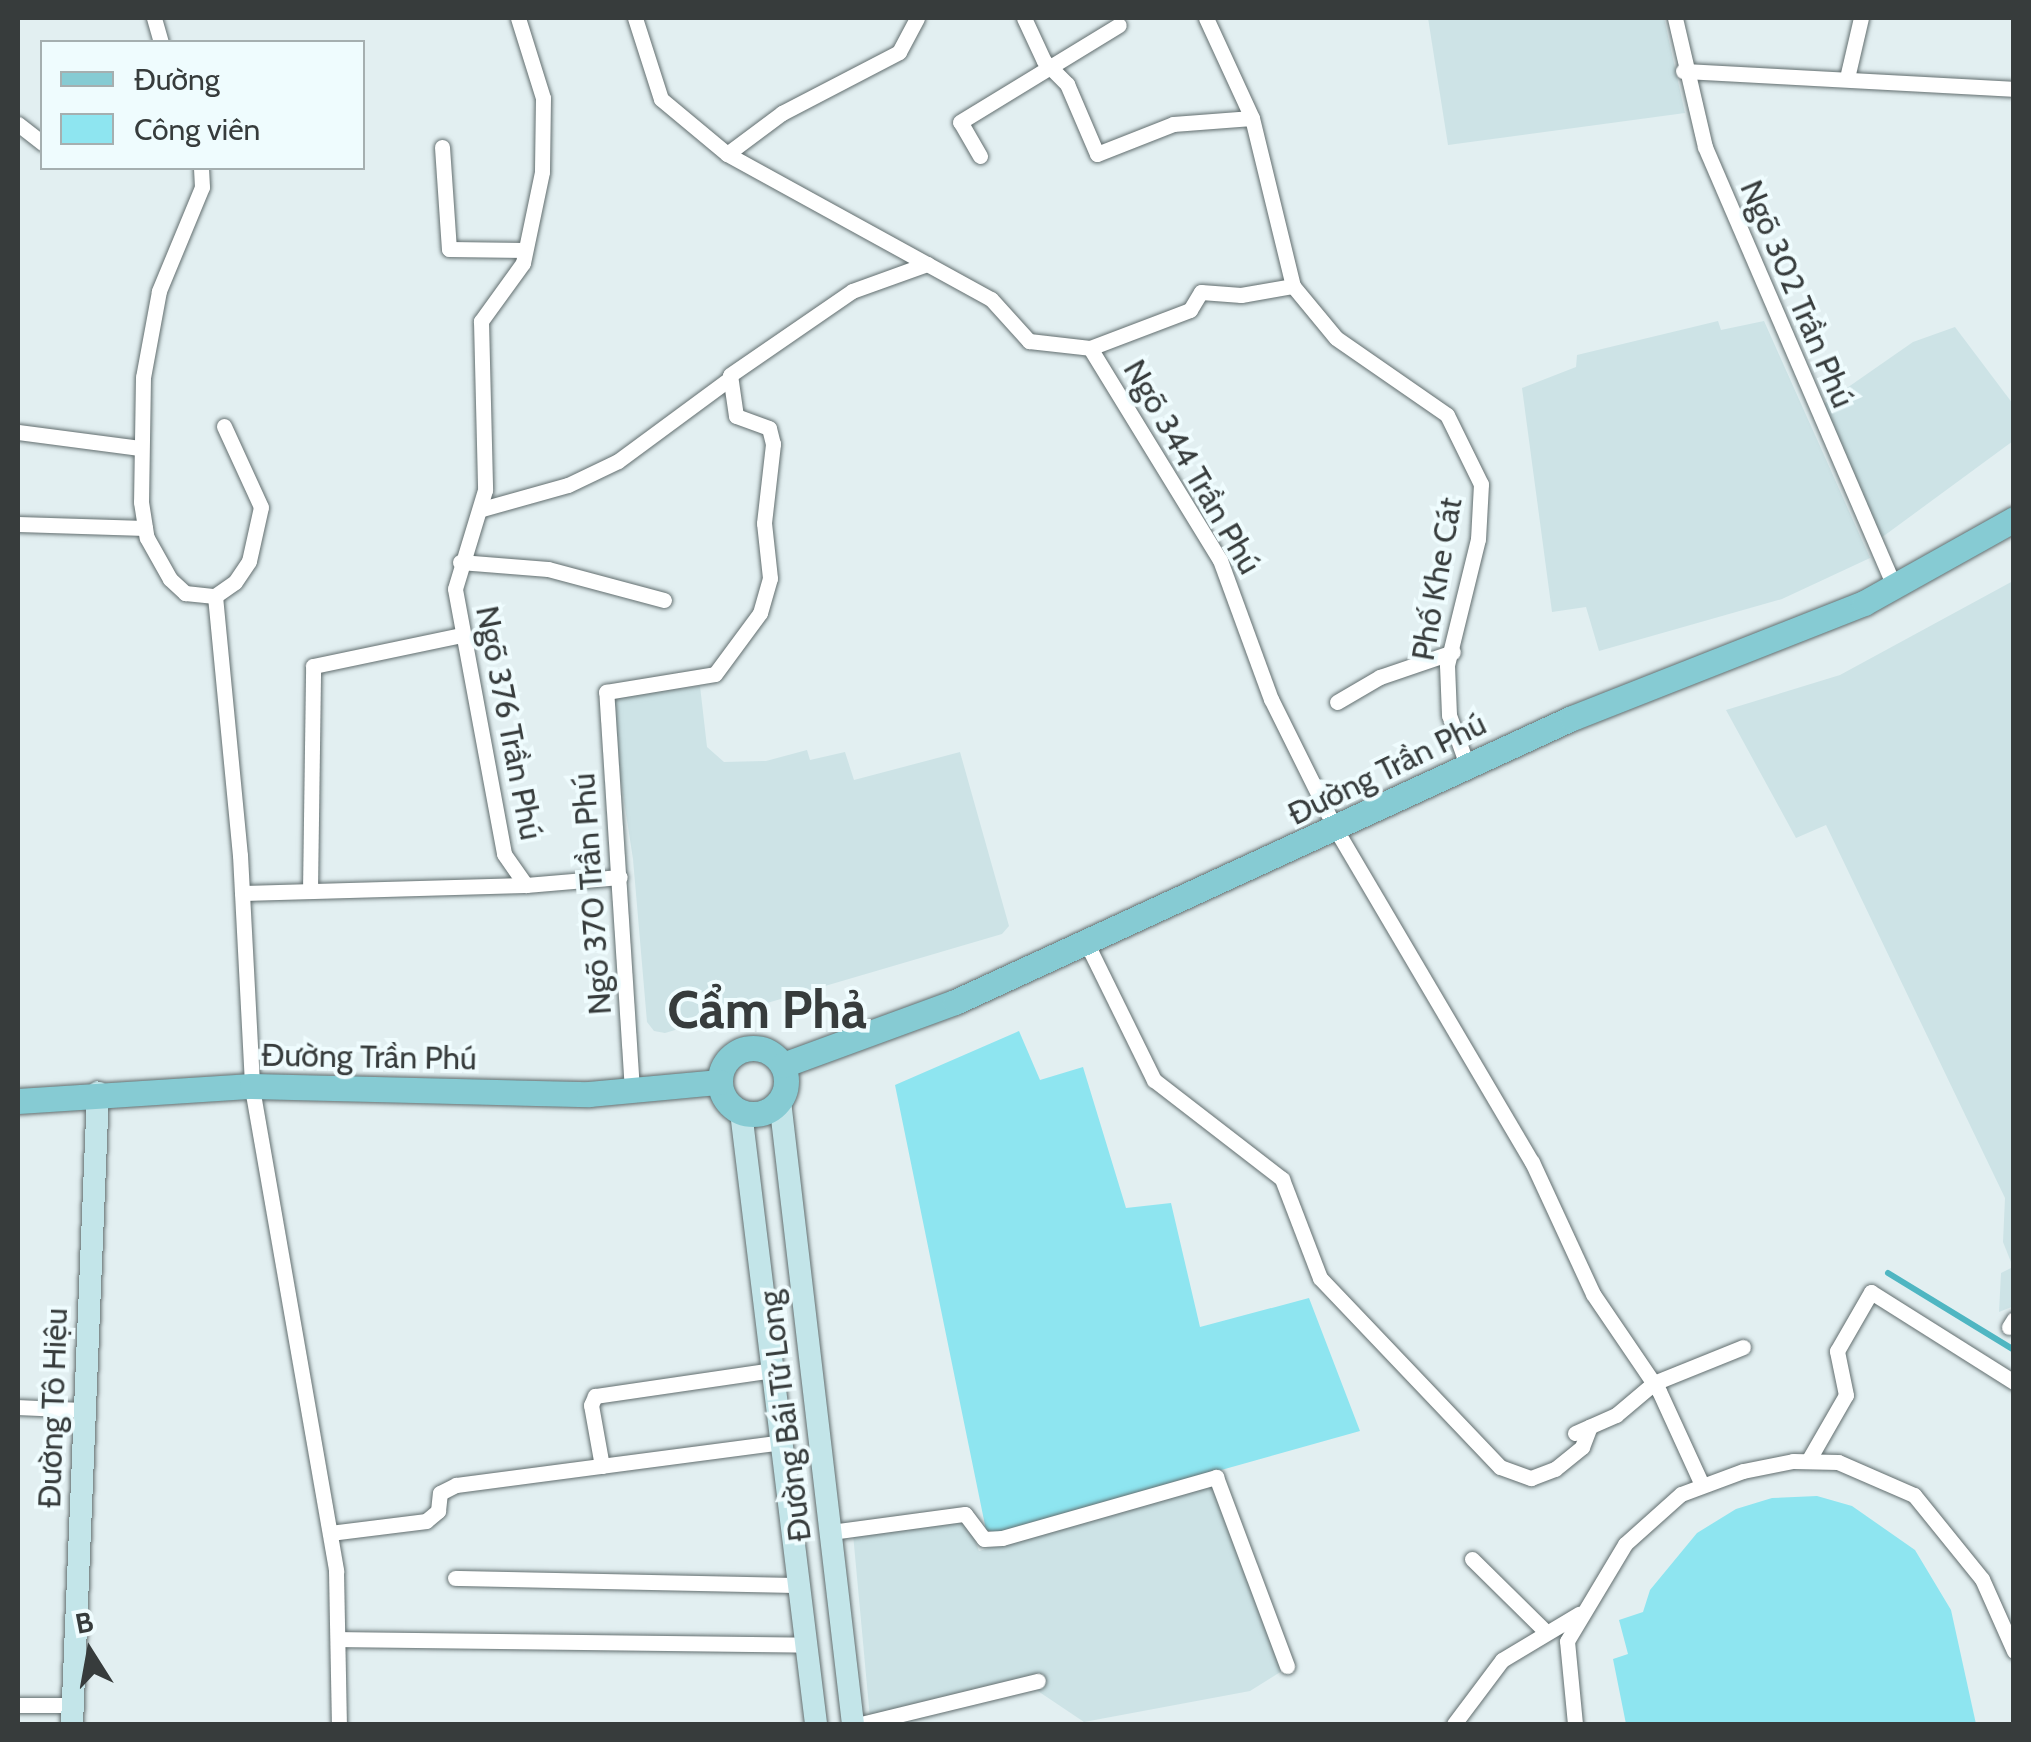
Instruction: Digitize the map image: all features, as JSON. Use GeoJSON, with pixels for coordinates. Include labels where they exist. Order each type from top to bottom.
{"type":"FeatureCollection","features":[{"type":"Feature","properties":{"kind":"main road","name":"Đường Trần Phú"},"geometry":{"type":"LineString","coordinates":[[783,1065],[955,1002],[1467,765],[1864,602],[2014,519]]}},
{"type":"Feature","properties":{"kind":"main road"},"geometry":{"type":"LineString","coordinates":[[750,1047],[776,1056],[783,1065],[780,1101],[764,1113],[740,1112],[724,1098],[719,1082],[729,1057],[750,1047]]}},
{"type":"Feature","properties":{"kind":"main road","name":"Đường Trần Phú"},"geometry":{"type":"LineString","coordinates":[[18,1100],[252,1087],[632,1090],[719,1082]]}},
{"type":"Feature","properties":{"kind":"street"},"geometry":{"type":"LineString","coordinates":[[135,18],[154,21]]}},
{"type":"Feature","properties":{"kind":"street","name":"Ngõ 376 Trần Phú"},"geometry":{"type":"LineString","coordinates":[[518,18],[534,59],[546,130],[525,250],[479,334],[482,509],[460,562],[455,589],[504,854],[526,885],[620,878]]}},
{"type":"Feature","properties":{"kind":"street","name":"Ngõ 344 Trần Phú"},"geometry":{"type":"LineString","coordinates":[[635,18],[661,99],[727,154],[992,298],[1029,341],[1090,348],[1220,560],[1271,699],[1336,828],[1532,1162],[1593,1294],[1654,1383],[1702,1485]]}},
{"type":"Feature","properties":{"kind":"street"},"geometry":{"type":"LineString","coordinates":[[727,154],[782,114],[899,52],[917,18]]}},
{"type":"Feature","properties":{"kind":"street"},"geometry":{"type":"LineString","coordinates":[[1024,18],[1050,66],[1067,84],[1097,154],[1174,124],[1252,118]]}},
{"type":"Feature","properties":{"kind":"street","name":"Phố Khe Cát"},"geometry":{"type":"LineString","coordinates":[[1206,18],[1252,118],[1294,286],[1336,338],[1447,416],[1468,448],[1482,500],[1453,652],[1449,715],[1467,765]]}},
{"type":"Feature","properties":{"kind":"street","name":"Ngõ 302 Trần Phú"},"geometry":{"type":"LineString","coordinates":[[1675,18],[1683,71],[1741,237],[1893,584]]}},
{"type":"Feature","properties":{"kind":"street"},"geometry":{"type":"LineString","coordinates":[[1847,78],[1861,18]]}},
{"type":"Feature","properties":{"kind":"street"},"geometry":{"type":"LineString","coordinates":[[980,156],[960,122],[1119,25]]}},
{"type":"Feature","properties":{"kind":"street"},"geometry":{"type":"LineString","coordinates":[[1683,71],[2014,90]]}},
{"type":"Feature","properties":{"kind":"street"},"geometry":{"type":"LineString","coordinates":[[18,124],[40,141]]}},
{"type":"Feature","properties":{"kind":"street"},"geometry":{"type":"LineString","coordinates":[[442,147],[449,249],[525,250]]}},
{"type":"Feature","properties":{"kind":"street"},"geometry":{"type":"LineString","coordinates":[[201,170],[202,187],[159,292],[142,377],[140,448],[145,528],[170,579],[184,593],[215,596],[235,582],[249,561],[261,507],[224,426]]}},
{"type":"Feature","properties":{"kind":"street"},"geometry":{"type":"LineString","coordinates":[[482,509],[568,485],[618,461],[852,290],[927,264]]}},
{"type":"Feature","properties":{"kind":"street"},"geometry":{"type":"LineString","coordinates":[[1090,348],[1190,310],[1201,292],[1241,296],[1294,286]]}},
{"type":"Feature","properties":{"kind":"street","name":"Ngõ 370 Trần Phú"},"geometry":{"type":"LineString","coordinates":[[632,1090],[606,695],[616,687],[715,674],[760,613],[770,578],[764,523],[772,435],[736,416],[728,380]]}},
{"type":"Feature","properties":{"kind":"street"},"geometry":{"type":"LineString","coordinates":[[18,432],[140,448]]}},
{"type":"Feature","properties":{"kind":"street"},"geometry":{"type":"LineString","coordinates":[[18,524],[145,528]]}},
{"type":"Feature","properties":{"kind":"street"},"geometry":{"type":"LineString","coordinates":[[460,562],[548,568],[664,600]]}},
{"type":"Feature","properties":{"kind":"street"},"geometry":{"type":"LineString","coordinates":[[215,596],[242,893],[252,1087],[330,1533],[339,1639],[339,1724]]}},
{"type":"Feature","properties":{"kind":"street"},"geometry":{"type":"LineString","coordinates":[[310,891],[313,666],[462,635]]}},
{"type":"Feature","properties":{"kind":"street"},"geometry":{"type":"LineString","coordinates":[[1337,702],[1380,678],[1453,652]]}},
{"type":"Feature","properties":{"kind":"street"},"geometry":{"type":"LineString","coordinates":[[242,893],[526,885]]}},
{"type":"Feature","properties":{"kind":"street"},"geometry":{"type":"LineString","coordinates":[[1087,944],[1154,1080],[1275,1171],[1298,1206],[1320,1278],[1500,1467],[1531,1478],[1555,1468],[1582,1447],[1582,1430],[1616,1415],[1654,1383],[1743,1347]]}},
{"type":"Feature","properties":{"kind":"street","name":"Đường Tô Hiệu"},"geometry":{"type":"LineString","coordinates":[[73,1715],[98,1093]]}},
{"type":"Feature","properties":{"kind":"street","name":"Đường Bái Tử Long"},"geometry":{"type":"LineString","coordinates":[[780,1101],[853,1724]]}},
{"type":"Feature","properties":{"kind":"street","name":"Đường Bái Tử Long"},"geometry":{"type":"LineString","coordinates":[[740,1112],[816,1724]]}},
{"type":"Feature","properties":{"kind":"street"},"geometry":{"type":"LineString","coordinates":[[1808,1461],[1846,1395],[1837,1351],[1871,1292],[2014,1382]]}},
{"type":"Feature","properties":{"kind":"street"},"geometry":{"type":"LineString","coordinates":[[602,1466],[590,1405],[595,1396],[812,1362]]}},
{"type":"Feature","properties":{"kind":"street"},"geometry":{"type":"LineString","coordinates":[[18,1407],[85,1410]]}},
{"type":"Feature","properties":{"kind":"street"},"geometry":{"type":"LineString","coordinates":[[330,1533],[426,1521],[438,1511],[440,1492],[456,1485],[782,1442]]}},
{"type":"Feature","properties":{"kind":"street"},"geometry":{"type":"LineString","coordinates":[[1575,1724],[1567,1641],[1579,1614],[1625,1544],[1681,1494],[1702,1485],[1808,1461],[1877,1474],[1914,1495],[1982,1579],[2014,1651]]}},
{"type":"Feature","properties":{"kind":"street"},"geometry":{"type":"LineString","coordinates":[[832,1532],[965,1514],[984,1540],[1002,1538],[1216,1477],[1287,1666]]}},
{"type":"Feature","properties":{"kind":"street"},"geometry":{"type":"LineString","coordinates":[[1472,1559],[1546,1632]]}},
{"type":"Feature","properties":{"kind":"street"},"geometry":{"type":"LineString","coordinates":[[455,1578],[799,1585]]}},
{"type":"Feature","properties":{"kind":"street"},"geometry":{"type":"LineString","coordinates":[[1454,1724],[1502,1660],[1579,1614]]}},
{"type":"Feature","properties":{"kind":"street"},"geometry":{"type":"LineString","coordinates":[[339,1639],[806,1644]]}},
{"type":"Feature","properties":{"kind":"street"},"geometry":{"type":"LineString","coordinates":[[810,1673],[846,1666]]}},
{"type":"Feature","properties":{"kind":"street"},"geometry":{"type":"LineString","coordinates":[[862,1724],[1038,1681]]}},
{"type":"Feature","properties":{"kind":"street"},"geometry":{"type":"LineString","coordinates":[[18,1705],[73,1715]]}},
{"type":"Feature","properties":{"kind":"shaded area"},"geometry":{"type":"Polygon","coordinates":[[[1428,18],[1664,18],[1685,113],[1448,145],[1428,18]]]}},
{"type":"Feature","properties":{"kind":"shaded area"},"geometry":{"type":"Polygon","coordinates":[[[1718,321],[1721,330],[1764,321],[1870,558],[1782,599],[1599,651],[1586,607],[1552,612],[1522,388],[1576,367],[1577,355],[1718,321]]]}},
{"type":"Feature","properties":{"kind":"shaded area"},"geometry":{"type":"Polygon","coordinates":[[[1955,327],[2013,404],[2013,441],[1881,538],[1821,406],[1913,342],[1955,327]]]}},
{"type":"Feature","properties":{"kind":"shaded area"},"geometry":{"type":"Polygon","coordinates":[[[2013,581],[2014,1306],[1999,1312],[2001,1273],[2013,1267],[2003,1242],[2005,1198],[1826,825],[1796,838],[1726,710],[1840,675],[2013,581]]]}},
{"type":"Feature","properties":{"kind":"shaded area"},"geometry":{"type":"Polygon","coordinates":[[[700,686],[707,747],[724,762],[766,761],[807,750],[810,760],[845,752],[854,780],[960,752],[1009,926],[1002,934],[665,1033],[654,1031],[647,1022],[633,859],[608,698],[700,686]]]}},
{"type":"Feature","properties":{"kind":"shaded area"},"geometry":{"type":"Polygon","coordinates":[[[1207,1484],[1214,1486],[1282,1671],[1250,1691],[1084,1722],[1020,1679],[870,1718],[853,1534],[959,1521],[971,1530],[979,1551],[1207,1484]]]}},
{"type":"Feature","properties":{"kind":"green space"},"geometry":{"type":"Polygon","coordinates":[[[1019,1031],[1040,1080],[1083,1067],[1126,1208],[1171,1203],[1200,1327],[1309,1298],[1360,1431],[997,1533],[986,1530],[895,1085],[1019,1031]]]}},
{"type":"Feature","properties":{"kind":"green space"},"geometry":{"type":"Polygon","coordinates":[[[1817,1496],[1852,1506],[1915,1550],[1951,1610],[1976,1724],[1626,1724],[1613,1659],[1628,1654],[1619,1620],[1643,1612],[1650,1590],[1697,1533],[1736,1509],[1772,1498],[1817,1496]]]}},
{"type":"Feature","properties":{"kind":"waterway"},"geometry":{"type":"LineString","coordinates":[[1888,1273],[2014,1350]]}},
{"type":"Feature","properties":{"kind":"district","name":"Cẩm Phả"},"geometry":{"type":"Point","coordinates":[767,1010]}}]}
